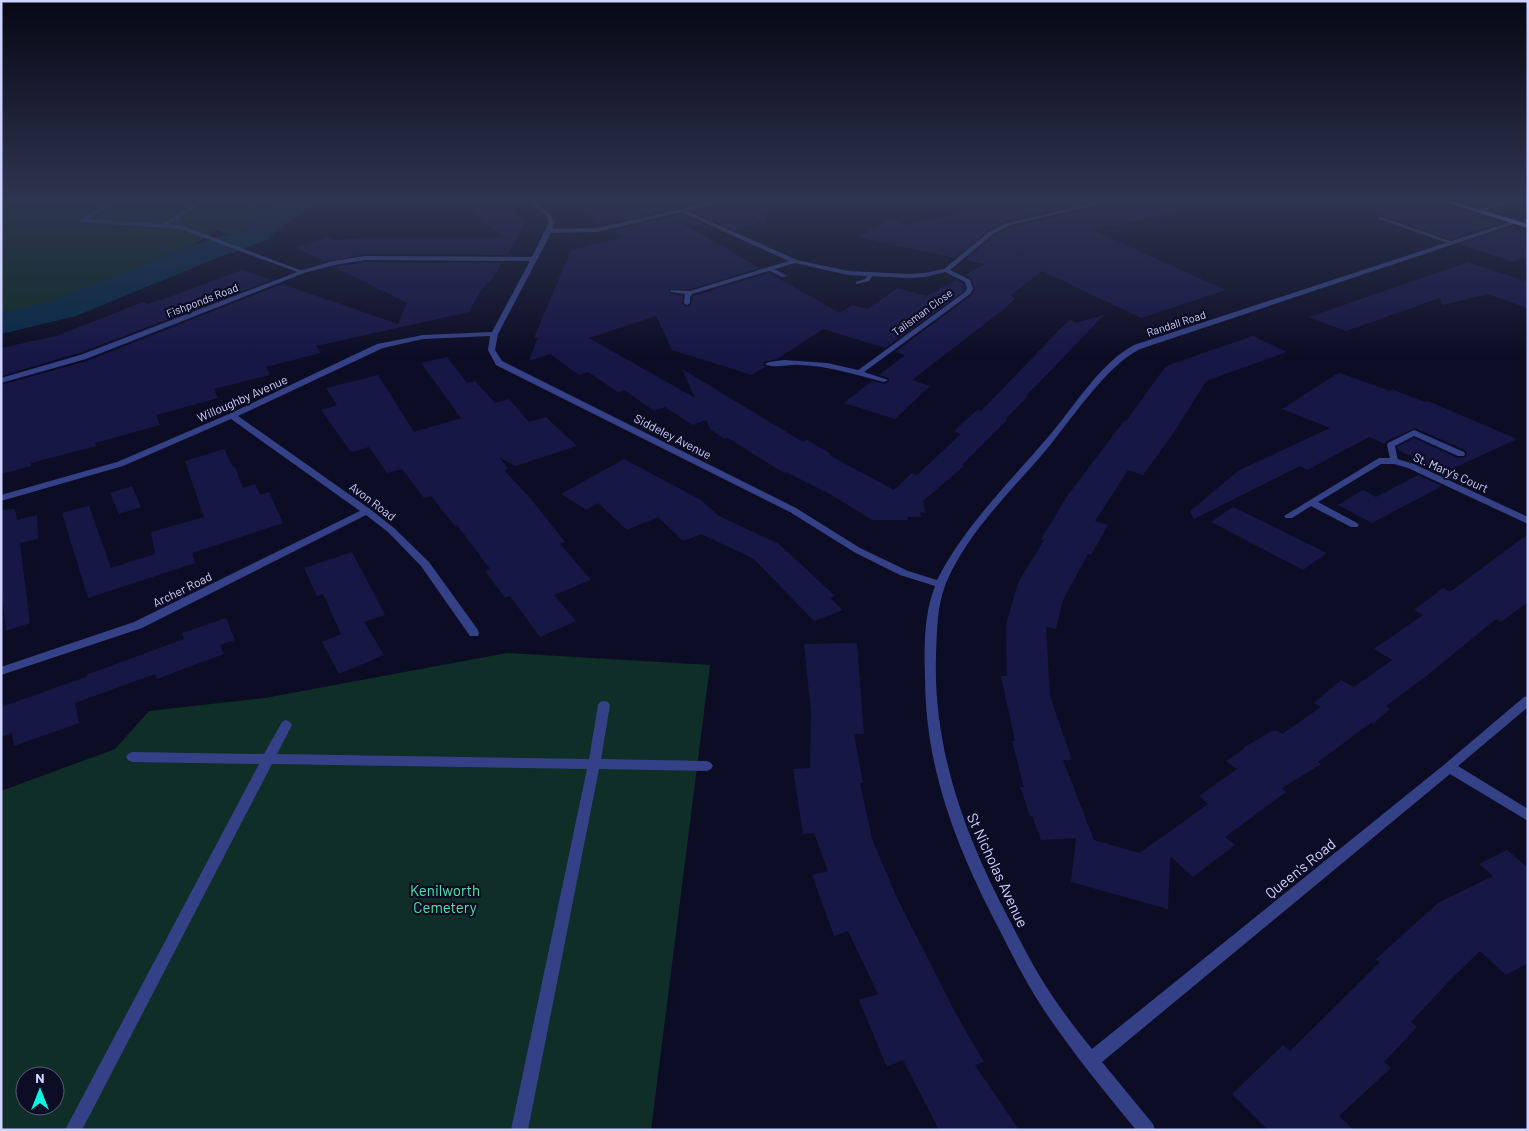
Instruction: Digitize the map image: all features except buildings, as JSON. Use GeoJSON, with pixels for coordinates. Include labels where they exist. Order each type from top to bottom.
{"type":"FeatureCollection","features":[{"type":"Feature","properties":{"kind":"street"},"geometry":{"type":"LineString","coordinates":[[245,251],[302,272]]}},
{"type":"Feature","properties":{"kind":"street","name":"Siddeley Avenue"},"geometry":{"type":"LineString","coordinates":[[538,251],[494,334],[490,349],[492,355],[500,363],[792,510],[857,550],[904,573],[940,584]]}},
{"type":"Feature","properties":{"kind":"street"},"geometry":{"type":"LineString","coordinates":[[770,251],[795,262],[827,270],[870,275],[925,276],[946,270],[970,251]]}},
{"type":"Feature","properties":{"kind":"street","name":"Randall Road"},"geometry":{"type":"LineString","coordinates":[[940,584],[962,546],[990,510],[1125,353],[1137,347],[1429,251]]}},
{"type":"Feature","properties":{"kind":"street","name":"Fishponds Road"},"geometry":{"type":"LineString","coordinates":[[1,381],[83,357],[302,272],[333,263],[365,258],[534,259]]}},
{"type":"Feature","properties":{"kind":"street"},"geometry":{"type":"LineString","coordinates":[[673,291],[690,293],[795,262]]}},
{"type":"Feature","properties":{"kind":"street"},"geometry":{"type":"LineString","coordinates":[[772,270],[784,276]]}},
{"type":"Feature","properties":{"kind":"street","name":"Talisman Close"},"geometry":{"type":"LineString","coordinates":[[860,373],[968,293],[970,288],[968,281],[946,270]]}},
{"type":"Feature","properties":{"kind":"street"},"geometry":{"type":"LineString","coordinates":[[858,284],[867,280],[870,275]]}},
{"type":"Feature","properties":{"kind":"street"},"geometry":{"type":"LineString","coordinates":[[687,303],[687,296],[690,293]]}},
{"type":"Feature","properties":{"kind":"street","name":"Willoughby Avenue"},"geometry":{"type":"LineString","coordinates":[[1,498],[120,464],[232,416],[380,346],[427,335],[494,334]]}},
{"type":"Feature","properties":{"kind":"street"},"geometry":{"type":"LineString","coordinates":[[769,364],[809,361],[884,380]]}},
{"type":"Feature","properties":{"kind":"street","name":"Avon Road"},"geometry":{"type":"LineString","coordinates":[[232,416],[367,510],[391,530],[425,564],[474,633]]}},
{"type":"Feature","properties":{"kind":"street"},"geometry":{"type":"LineString","coordinates":[[1394,462],[1391,445],[1414,433],[1461,454]]}},
{"type":"Feature","properties":{"kind":"street","name":"St. Mary's Court"},"geometry":{"type":"LineString","coordinates":[[1289,516],[1379,461],[1411,466],[1528,521]]}},
{"type":"Feature","properties":{"kind":"street"},"geometry":{"type":"LineString","coordinates":[[1312,503],[1354,525]]}},
{"type":"Feature","properties":{"kind":"street","name":"Archer Road"},"geometry":{"type":"LineString","coordinates":[[1,671],[138,625],[367,510]]}},
{"type":"Feature","properties":{"kind":"street","name":"St Nicholas Avenue"},"geometry":{"type":"LineString","coordinates":[[940,584],[930,646],[929,696],[936,750],[945,789],[969,853],[1000,918],[1037,985],[1091,1060],[1147,1130]]}},
{"type":"Feature","properties":{"kind":"street","name":"Queen's Road"},"geometry":{"type":"LineString","coordinates":[[1091,1060],[1528,700]]}},
{"type":"Feature","properties":{"kind":"street"},"geometry":{"type":"LineString","coordinates":[[519,1130],[594,764],[604,705]]}},
{"type":"Feature","properties":{"kind":"street"},"geometry":{"type":"LineString","coordinates":[[73,1130],[286,725]]}},
{"type":"Feature","properties":{"kind":"street"},"geometry":{"type":"LineString","coordinates":[[132,757],[707,766]]}},
{"type":"Feature","properties":{"kind":"street"},"geometry":{"type":"LineString","coordinates":[[1449,767],[1528,816]]}},
{"type":"Feature","properties":{"kind":"green space"},"geometry":{"type":"Polygon","coordinates":[[[1,251],[209,251],[64,309],[1,324],[1,251]]]}},
{"type":"Feature","properties":{"kind":"green space","name":"Kenilworth Cemetery"},"geometry":{"type":"Polygon","coordinates":[[[507,653],[710,665],[651,1130],[1,1130],[1,791],[115,749],[149,711],[265,698],[507,653]]]}},
{"type":"Feature","properties":{"kind":"waterway"},"geometry":{"type":"LineString","coordinates":[[1,324],[64,309],[208,251]]}}]}
